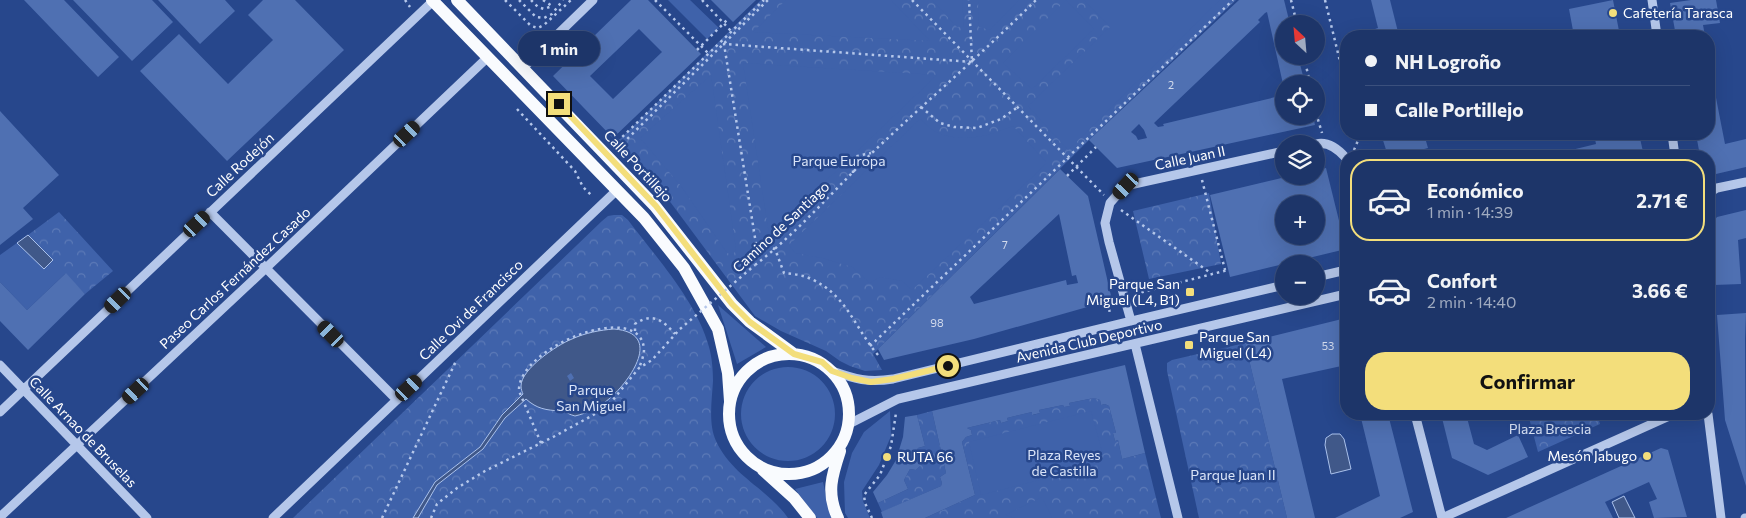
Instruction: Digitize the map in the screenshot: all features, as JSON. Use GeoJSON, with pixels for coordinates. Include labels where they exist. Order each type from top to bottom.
{"type":"FeatureCollection","features":[{"type":"Feature","properties":{"kind":"main road"},"geometry":{"type":"LineString","coordinates":[[432,0],[644,218],[684,268],[718,329],[728,373],[729,424],[734,441],[743,454],[794,498],[810,518]]}},
{"type":"Feature","properties":{"kind":"main road","name":"Calle Portillejo"},"geometry":{"type":"LineString","coordinates":[[457,0],[656,206],[732,304],[750,322],[794,354]]}},
{"type":"Feature","properties":{"kind":"main road"},"geometry":{"type":"LineString","coordinates":[[730,401],[736,386],[751,367],[772,356],[794,354],[818,360],[832,371],[843,388],[849,408],[849,424],[831,479],[834,508],[838,518]]}},
{"type":"Feature","properties":{"kind":"main road"},"geometry":{"type":"LineString","coordinates":[[758,465],[779,474],[807,472],[827,461],[842,445]]}},
{"type":"Feature","properties":{"kind":"street","name":"Calle Rodejón"},"geometry":{"type":"LineString","coordinates":[[0,412],[432,0]]}},
{"type":"Feature","properties":{"kind":"street"},"geometry":{"type":"LineString","coordinates":[[523,68],[593,0]]}},
{"type":"Feature","properties":{"kind":"street"},"geometry":{"type":"LineString","coordinates":[[1652,0],[1656,30]]}},
{"type":"Feature","properties":{"kind":"street","name":"Paseo Carlos Fernández Casado"},"geometry":{"type":"LineString","coordinates":[[0,518],[488,57]]}},
{"type":"Feature","properties":{"kind":"street"},"geometry":{"type":"LineString","coordinates":[[1325,144],[1340,151]]}},
{"type":"Feature","properties":{"kind":"street","name":"Calle Juan II"},"geometry":{"type":"LineString","coordinates":[[1110,202],[1126,186],[1275,153]]}},
{"type":"Feature","properties":{"kind":"street"},"geometry":{"type":"LineString","coordinates":[[1715,189],[1746,182]]}},
{"type":"Feature","properties":{"kind":"street","name":"Calle Ovi de Francisco"},"geometry":{"type":"LineString","coordinates":[[274,518],[617,190]]}},
{"type":"Feature","properties":{"kind":"street"},"geometry":{"type":"LineString","coordinates":[[1110,202],[1106,223],[1131,320]]}},
{"type":"Feature","properties":{"kind":"street"},"geometry":{"type":"LineString","coordinates":[[210,212],[396,400]]}},
{"type":"Feature","properties":{"kind":"street"},"geometry":{"type":"LineString","coordinates":[[1325,275],[1340,271]]}},
{"type":"Feature","properties":{"kind":"street","name":"Avenida Club Deportivo"},"geometry":{"type":"LineString","coordinates":[[832,371],[871,382],[893,379],[1131,320],[1275,287]]}},
{"type":"Feature","properties":{"kind":"street","name":"Avenida Club Deportivo"},"geometry":{"type":"LineString","coordinates":[[849,424],[898,399],[1340,295]]}},
{"type":"Feature","properties":{"kind":"street"},"geometry":{"type":"LineString","coordinates":[[1135,344],[1178,518]]}},
{"type":"Feature","properties":{"kind":"street","name":"Calle Arnao de Bruselas"},"geometry":{"type":"LineString","coordinates":[[0,365],[147,518]]}},
{"type":"Feature","properties":{"kind":"street"},"geometry":{"type":"LineString","coordinates":[[1417,420],[1442,518],[1661,420]]}},
{"type":"Feature","properties":{"kind":"street"},"geometry":{"type":"LineString","coordinates":[[1709,420],[1721,518]]}},
{"type":"Feature","properties":{"kind":"path"},"geometry":{"type":"LineString","coordinates":[[405,0],[417,16]]}},
{"type":"Feature","properties":{"kind":"path"},"geometry":{"type":"LineString","coordinates":[[505,0],[534,28],[541,27],[571,0]]}},
{"type":"Feature","properties":{"kind":"path"},"geometry":{"type":"LineString","coordinates":[[520,0],[532,13],[540,18],[548,17],[563,0]]}},
{"type":"Feature","properties":{"kind":"path"},"geometry":{"type":"LineString","coordinates":[[531,0],[538,7],[544,9],[552,6],[555,7],[560,3]]}},
{"type":"Feature","properties":{"kind":"path"},"geometry":{"type":"LineString","coordinates":[[543,0],[552,6]]}},
{"type":"Feature","properties":{"kind":"path"},"geometry":{"type":"LineString","coordinates":[[656,0],[710,55]]}},
{"type":"Feature","properties":{"kind":"path"},"geometry":{"type":"LineString","coordinates":[[702,0],[733,32]]}},
{"type":"Feature","properties":{"kind":"path"},"geometry":{"type":"LineString","coordinates":[[609,157],[764,0]]}},
{"type":"Feature","properties":{"kind":"path"},"geometry":{"type":"LineString","coordinates":[[600,147],[610,138],[616,143],[724,44],[733,32],[768,0]]}},
{"type":"Feature","properties":{"kind":"path"},"geometry":{"type":"LineString","coordinates":[[912,0],[1077,166],[1110,202],[1212,274]]}},
{"type":"Feature","properties":{"kind":"path"},"geometry":{"type":"LineString","coordinates":[[969,0],[972,62]]}},
{"type":"Feature","properties":{"kind":"path","name":"Camino de Santiago"},"geometry":{"type":"LineString","coordinates":[[431,518],[437,504],[457,488],[485,471],[596,414],[612,401],[639,368],[652,360],[680,329],[775,249],[872,153],[972,62],[1036,0]]}},
{"type":"Feature","properties":{"kind":"path"},"geometry":{"type":"LineString","coordinates":[[870,346],[1233,0]]}},
{"type":"Feature","properties":{"kind":"path"},"geometry":{"type":"LineString","coordinates":[[1291,0],[1294,15]]}},
{"type":"Feature","properties":{"kind":"path"},"geometry":{"type":"LineString","coordinates":[[1325,0],[1340,61]]}},
{"type":"Feature","properties":{"kind":"path"},"geometry":{"type":"LineString","coordinates":[[525,20],[530,16]]}},
{"type":"Feature","properties":{"kind":"path"},"geometry":{"type":"LineString","coordinates":[[697,50],[729,18]]}},
{"type":"Feature","properties":{"kind":"path"},"geometry":{"type":"LineString","coordinates":[[724,44],[972,62]]}},
{"type":"Feature","properties":{"kind":"path"},"geometry":{"type":"LineString","coordinates":[[724,44],[756,244],[775,249],[784,273],[810,278],[831,290],[849,311],[870,346],[878,355]]}},
{"type":"Feature","properties":{"kind":"path"},"geometry":{"type":"LineString","coordinates":[[921,108],[940,123],[954,127],[977,128],[1001,119],[1018,107]]}},
{"type":"Feature","properties":{"kind":"path"},"geometry":{"type":"LineString","coordinates":[[516,108],[575,171],[583,187],[601,204]]}},
{"type":"Feature","properties":{"kind":"path"},"geometry":{"type":"LineString","coordinates":[[1319,125],[1328,145]]}},
{"type":"Feature","properties":{"kind":"path"},"geometry":{"type":"LineString","coordinates":[[1067,176],[1096,148]]}},
{"type":"Feature","properties":{"kind":"path"},"geometry":{"type":"LineString","coordinates":[[853,173],[853,157],[872,153]]}},
{"type":"Feature","properties":{"kind":"path"},"geometry":{"type":"LineString","coordinates":[[1106,298],[1108,303],[1226,270],[1200,170]]}},
{"type":"Feature","properties":{"kind":"path"},"geometry":{"type":"LineString","coordinates":[[634,332],[635,324],[642,319],[656,318],[667,324],[675,334]]}},
{"type":"Feature","properties":{"kind":"path"},"geometry":{"type":"LineString","coordinates":[[541,443],[519,391],[519,385],[525,372],[548,351],[562,342],[584,333],[608,327],[624,328],[634,332],[642,339],[644,351],[639,368]]}},
{"type":"Feature","properties":{"kind":"path"},"geometry":{"type":"LineString","coordinates":[[382,518],[457,359]]}},
{"type":"Feature","properties":{"kind":"path"},"geometry":{"type":"LineString","coordinates":[[872,518],[865,503],[864,495],[880,475],[891,446],[898,399]]}},
{"type":"Feature","properties":{"kind":"green space"},"geometry":{"type":"Polygon","coordinates":[[[668,0],[690,0],[719,28],[707,39],[668,0]]]}},
{"type":"Feature","properties":{"kind":"green space","name":"Parque Europa"},"geometry":{"type":"Polygon","coordinates":[[[761,0],[1236,0],[1089,140],[873,354],[882,370],[865,371],[840,361],[826,351],[781,331],[755,316],[671,203],[616,143],[761,0]]]}},
{"type":"Feature","properties":{"kind":"green space"},"geometry":{"type":"Polygon","coordinates":[[[786,0],[891,0],[930,41],[753,32],[786,0]]]}},
{"type":"Feature","properties":{"kind":"green space"},"geometry":{"type":"Polygon","coordinates":[[[932,0],[962,0],[964,26],[957,27],[932,0]]]}},
{"type":"Feature","properties":{"kind":"green space"},"geometry":{"type":"Polygon","coordinates":[[[978,0],[1019,0],[990,30],[979,27],[978,0]]]}},
{"type":"Feature","properties":{"kind":"green space"},"geometry":{"type":"Polygon","coordinates":[[[1066,0],[1094,29],[1032,89],[1003,63],[1066,0]]]}},
{"type":"Feature","properties":{"kind":"green space"},"geometry":{"type":"Polygon","coordinates":[[[1084,0],[1220,0],[1068,150],[1028,106],[1110,27],[1084,0]]]}},
{"type":"Feature","properties":{"kind":"green space"},"geometry":{"type":"Polygon","coordinates":[[[743,63],[937,75],[769,235],[743,63]]]}},
{"type":"Feature","properties":{"kind":"green space"},"geometry":{"type":"Polygon","coordinates":[[[711,75],[736,249],[733,255],[727,253],[681,186],[640,138],[711,75]]]}},
{"type":"Feature","properties":{"kind":"green space"},"geometry":{"type":"Polygon","coordinates":[[[920,119],[936,132],[955,138],[985,135],[1013,126],[1047,163],[912,290],[902,281],[880,277],[870,283],[852,267],[822,258],[795,253],[789,245],[920,119]]]}},
{"type":"Feature","properties":{"kind":"green space"},"geometry":{"type":"Polygon","coordinates":[[[1209,193],[1221,264],[1149,279],[1133,211],[1209,193]]]}},
{"type":"Feature","properties":{"kind":"green space"},"geometry":{"type":"Polygon","coordinates":[[[59,212],[113,271],[85,294],[28,235],[59,212]]]}},
{"type":"Feature","properties":{"kind":"green space","name":"Parque San Miguel"},"geometry":{"type":"Polygon","coordinates":[[[622,215],[628,220],[663,265],[695,313],[703,330],[712,364],[711,411],[712,427],[716,441],[731,464],[770,498],[788,518],[293,518],[602,221],[608,216],[622,215]]]}},
{"type":"Feature","properties":{"kind":"green space"},"geometry":{"type":"Polygon","coordinates":[[[28,235],[66,273],[27,310],[0,282],[0,255],[28,235]]]}},
{"type":"Feature","properties":{"kind":"green space"},"geometry":{"type":"Polygon","coordinates":[[[718,305],[766,347],[737,364],[718,305]]]}},
{"type":"Feature","properties":{"kind":"green space","name":"Parque Juan II"},"geometry":{"type":"Polygon","coordinates":[[[1245,343],[1287,518],[1199,518],[1167,371],[1167,363],[1172,360],[1245,343]]]}},
{"type":"Feature","properties":{"kind":"green space"},"geometry":{"type":"Polygon","coordinates":[[[788,367],[806,371],[821,381],[831,396],[835,414],[831,432],[821,447],[806,457],[788,461],[770,457],[755,447],[745,432],[741,414],[745,396],[755,381],[770,371],[788,367]]]}},
{"type":"Feature","properties":{"kind":"green space","name":"Plaza Reyes de Castilla"},"geometry":{"type":"Polygon","coordinates":[[[1094,398],[1100,400],[1101,405],[1109,406],[1116,433],[1113,433],[1115,441],[1118,440],[1122,459],[1145,453],[1161,518],[925,518],[975,495],[962,442],[966,437],[972,435],[971,430],[967,428],[1000,420],[1001,423],[1008,421],[1007,418],[1032,412],[1033,415],[1040,413],[1039,410],[1063,405],[1064,407],[1070,406],[1069,403],[1094,398]]]}},
{"type":"Feature","properties":{"kind":"green space"},"geometry":{"type":"Polygon","coordinates":[[[890,411],[891,436],[879,465],[862,491],[863,501],[870,518],[848,518],[845,513],[844,482],[852,453],[864,432],[890,411]]]}},
{"type":"Feature","properties":{"kind":"green space"},"geometry":{"type":"Polygon","coordinates":[[[932,411],[946,473],[940,477],[941,486],[882,512],[878,503],[908,489],[904,480],[910,469],[916,470],[919,467],[919,463],[914,459],[918,448],[925,446],[917,415],[932,411]]]}},
{"type":"Feature","properties":{"kind":"green space"},"geometry":{"type":"Polygon","coordinates":[[[1091,411],[1103,455],[1095,456],[1097,465],[981,495],[969,442],[1091,411]]]}},
{"type":"Feature","properties":{"kind":"green space","name":"Plaza Brescia"},"geometry":{"type":"Polygon","coordinates":[[[1530,420],[1599,420],[1600,424],[1538,452],[1530,420]]]}},
{"type":"Feature","properties":{"kind":"green space"},"geometry":{"type":"Polygon","coordinates":[[[823,482],[831,518],[817,518],[795,489],[823,482]]]}},
{"type":"Feature","properties":{"kind":"green space"},"geometry":{"type":"Polygon","coordinates":[[[1042,497],[1052,518],[1015,518],[1005,515],[1042,497]]]}},
{"type":"Feature","properties":{"kind":"shaded area"},"geometry":{"type":"Polygon","coordinates":[[[28,235],[53,260],[44,269],[17,243],[28,235]]]}},
{"type":"Feature","properties":{"kind":"shaded area"},"geometry":{"type":"Polygon","coordinates":[[[614,329],[629,332],[637,339],[640,348],[633,370],[626,381],[610,398],[594,409],[575,416],[562,411],[542,408],[526,399],[505,418],[483,449],[437,485],[418,518],[413,518],[435,482],[480,447],[502,415],[523,394],[521,386],[523,379],[533,365],[558,346],[572,339],[593,332],[614,329]]]}},
{"type":"Feature","properties":{"kind":"shaded area"},"geometry":{"type":"Polygon","coordinates":[[[1332,434],[1340,434],[1344,439],[1351,469],[1331,474],[1325,445],[1326,438],[1332,434]]]}},
{"type":"Feature","properties":{"kind":"shaded area"},"geometry":{"type":"Polygon","coordinates":[[[1624,496],[1635,518],[1619,518],[1612,502],[1624,496]]]}},
{"type":"Feature","properties":{"kind":"building"},"geometry":{"type":"Polygon","coordinates":[[[24,0],[64,0],[119,57],[98,77],[24,0]]]}},
{"type":"Feature","properties":{"kind":"building"},"geometry":{"type":"Polygon","coordinates":[[[73,0],[152,0],[173,22],[132,61],[73,0]]]}},
{"type":"Feature","properties":{"kind":"building"},"geometry":{"type":"Polygon","coordinates":[[[158,0],[225,0],[235,11],[200,44],[158,0]]]}},
{"type":"Feature","properties":{"kind":"building"},"geometry":{"type":"Polygon","coordinates":[[[263,0],[295,0],[344,50],[227,161],[140,71],[179,34],[228,84],[273,40],[248,15],[263,0]]]}},
{"type":"Feature","properties":{"kind":"building"},"geometry":{"type":"Polygon","coordinates":[[[631,0],[648,0],[701,54],[613,138],[553,76],[631,0]],[[639,29],[590,76],[613,99],[662,52],[639,29]]]}},
{"type":"Feature","properties":{"kind":"building"},"geometry":{"type":"Polygon","coordinates":[[[711,0],[756,0],[733,22],[711,0]]]}},
{"type":"Feature","properties":{"kind":"building"},"geometry":{"type":"Polygon","coordinates":[[[1239,0],[1284,0],[1288,15],[1275,15],[1275,48],[1267,12],[1258,20],[1260,22],[1154,123],[1158,127],[1164,126],[1163,124],[1275,97],[1275,125],[1315,125],[1117,168],[1089,140],[1239,0]],[[1139,124],[1131,132],[1138,140],[1147,138],[1139,124]]]}},
{"type":"Feature","properties":{"kind":"building"},"geometry":{"type":"Polygon","coordinates":[[[1371,0],[1390,0],[1398,30],[1372,30],[1378,28],[1371,0]]]}},
{"type":"Feature","properties":{"kind":"building"},"geometry":{"type":"Polygon","coordinates":[[[1613,0],[1619,30],[1573,30],[1569,9],[1613,0]]]}},
{"type":"Feature","properties":{"kind":"building"},"geometry":{"type":"Polygon","coordinates":[[[1691,0],[1716,0],[1720,23],[1703,25],[1704,30],[1675,30],[1670,3],[1691,0]]]}},
{"type":"Feature","properties":{"kind":"building"},"geometry":{"type":"Polygon","coordinates":[[[1279,65],[1300,65],[1303,75],[1281,75],[1279,65]]]}},
{"type":"Feature","properties":{"kind":"building"},"geometry":{"type":"Polygon","coordinates":[[[1715,93],[1725,144],[1746,139],[1746,167],[1716,174],[1715,150],[1699,150],[1697,140],[1715,140],[1715,93]]]}},
{"type":"Feature","properties":{"kind":"building"},"geometry":{"type":"Polygon","coordinates":[[[0,111],[59,175],[23,208],[33,219],[0,245],[0,111]]]}},
{"type":"Feature","properties":{"kind":"building"},"geometry":{"type":"Polygon","coordinates":[[[1383,140],[1426,140],[1428,148],[1420,150],[1386,150],[1383,140]]]}},
{"type":"Feature","properties":{"kind":"building"},"geometry":{"type":"Polygon","coordinates":[[[1595,140],[1640,140],[1643,150],[1572,150],[1596,144],[1595,140]]]}},
{"type":"Feature","properties":{"kind":"building"},"geometry":{"type":"Polygon","coordinates":[[[1326,168],[1340,225],[1340,250],[1321,255],[1275,255],[1275,266],[1230,277],[1210,195],[1275,180],[1275,185],[1325,185],[1326,168]]]}},
{"type":"Feature","properties":{"kind":"building"},"geometry":{"type":"Polygon","coordinates":[[[1060,169],[1088,196],[1112,300],[974,339],[884,360],[878,349],[1060,169]],[[1059,214],[970,297],[974,304],[1066,280],[1067,285],[1078,283],[1076,275],[1072,276],[1059,214]]]}},
{"type":"Feature","properties":{"kind":"building"},"geometry":{"type":"Polygon","coordinates":[[[1746,210],[1746,238],[1738,240],[1741,284],[1715,285],[1715,220],[1717,217],[1746,210]]]}},
{"type":"Feature","properties":{"kind":"building"},"geometry":{"type":"Polygon","coordinates":[[[66,273],[85,294],[28,350],[0,321],[0,282],[27,310],[66,273]]]}},
{"type":"Feature","properties":{"kind":"building"},"geometry":{"type":"Polygon","coordinates":[[[1746,313],[1746,486],[1725,420],[1717,315],[1746,313]]]}},
{"type":"Feature","properties":{"kind":"building"},"geometry":{"type":"Polygon","coordinates":[[[1340,319],[1340,366],[1282,379],[1315,518],[1287,518],[1245,343],[1340,319]]]}},
{"type":"Feature","properties":{"kind":"building"},"geometry":{"type":"Polygon","coordinates":[[[1125,365],[1145,453],[1122,459],[1118,440],[1115,441],[1113,433],[1116,433],[1109,406],[1101,405],[1100,400],[1094,398],[1069,403],[1070,406],[1064,407],[1063,405],[1039,410],[1040,413],[1032,415],[1032,412],[1007,418],[1008,421],[1001,423],[1000,420],[967,428],[971,430],[972,435],[966,437],[962,442],[975,495],[925,518],[883,518],[881,512],[941,486],[940,477],[946,473],[932,411],[1125,365]]]}},
{"type":"Feature","properties":{"kind":"building"},"geometry":{"type":"Polygon","coordinates":[[[571,373],[574,378],[570,381],[567,376],[571,373]]]}},
{"type":"Feature","properties":{"kind":"building"},"geometry":{"type":"Polygon","coordinates":[[[917,415],[925,446],[918,448],[914,459],[919,463],[919,467],[916,470],[910,469],[904,480],[908,489],[878,503],[873,492],[896,460],[903,437],[905,417],[917,415]]]}},
{"type":"Feature","properties":{"kind":"building"},"geometry":{"type":"Polygon","coordinates":[[[1361,420],[1390,420],[1413,512],[1400,518],[1335,518],[1380,496],[1361,420]]]}},
{"type":"Feature","properties":{"kind":"building"},"geometry":{"type":"Polygon","coordinates":[[[1442,420],[1468,420],[1474,444],[1487,450],[1518,435],[1528,457],[1488,475],[1452,458],[1442,420]]]}},
{"type":"Feature","properties":{"kind":"building"},"geometry":{"type":"Polygon","coordinates":[[[1661,448],[1668,450],[1687,517],[1654,518],[1649,502],[1657,499],[1649,482],[1605,502],[1613,518],[1506,518],[1661,448]]]}},
{"type":"Feature","properties":{"kind":"place","name":"Cafetería Tarasca"},"geometry":{"type":"Point","coordinates":[1613,13]}},
{"type":"Feature","properties":{"kind":"place","name":"Parque San Miguel (L4, B1)"},"geometry":{"type":"Point","coordinates":[1190,292]}},
{"type":"Feature","properties":{"kind":"place","name":"Parque San Miguel (L4)"},"geometry":{"type":"Point","coordinates":[1189,345]}},
{"type":"Feature","properties":{"kind":"place","name":"Mesón Jabugo"},"geometry":{"type":"Point","coordinates":[1647,456]}},
{"type":"Feature","properties":{"kind":"place","name":"RUTA 66"},"geometry":{"type":"Point","coordinates":[887,457]}},
{"type":"Feature","properties":{"kind":"route"},"geometry":{"type":"LineString","coordinates":[[559,104],[656,206],[732,304],[750,322],[794,354],[822,362],[832,371],[871,382],[893,379],[948,366]]}}]}
